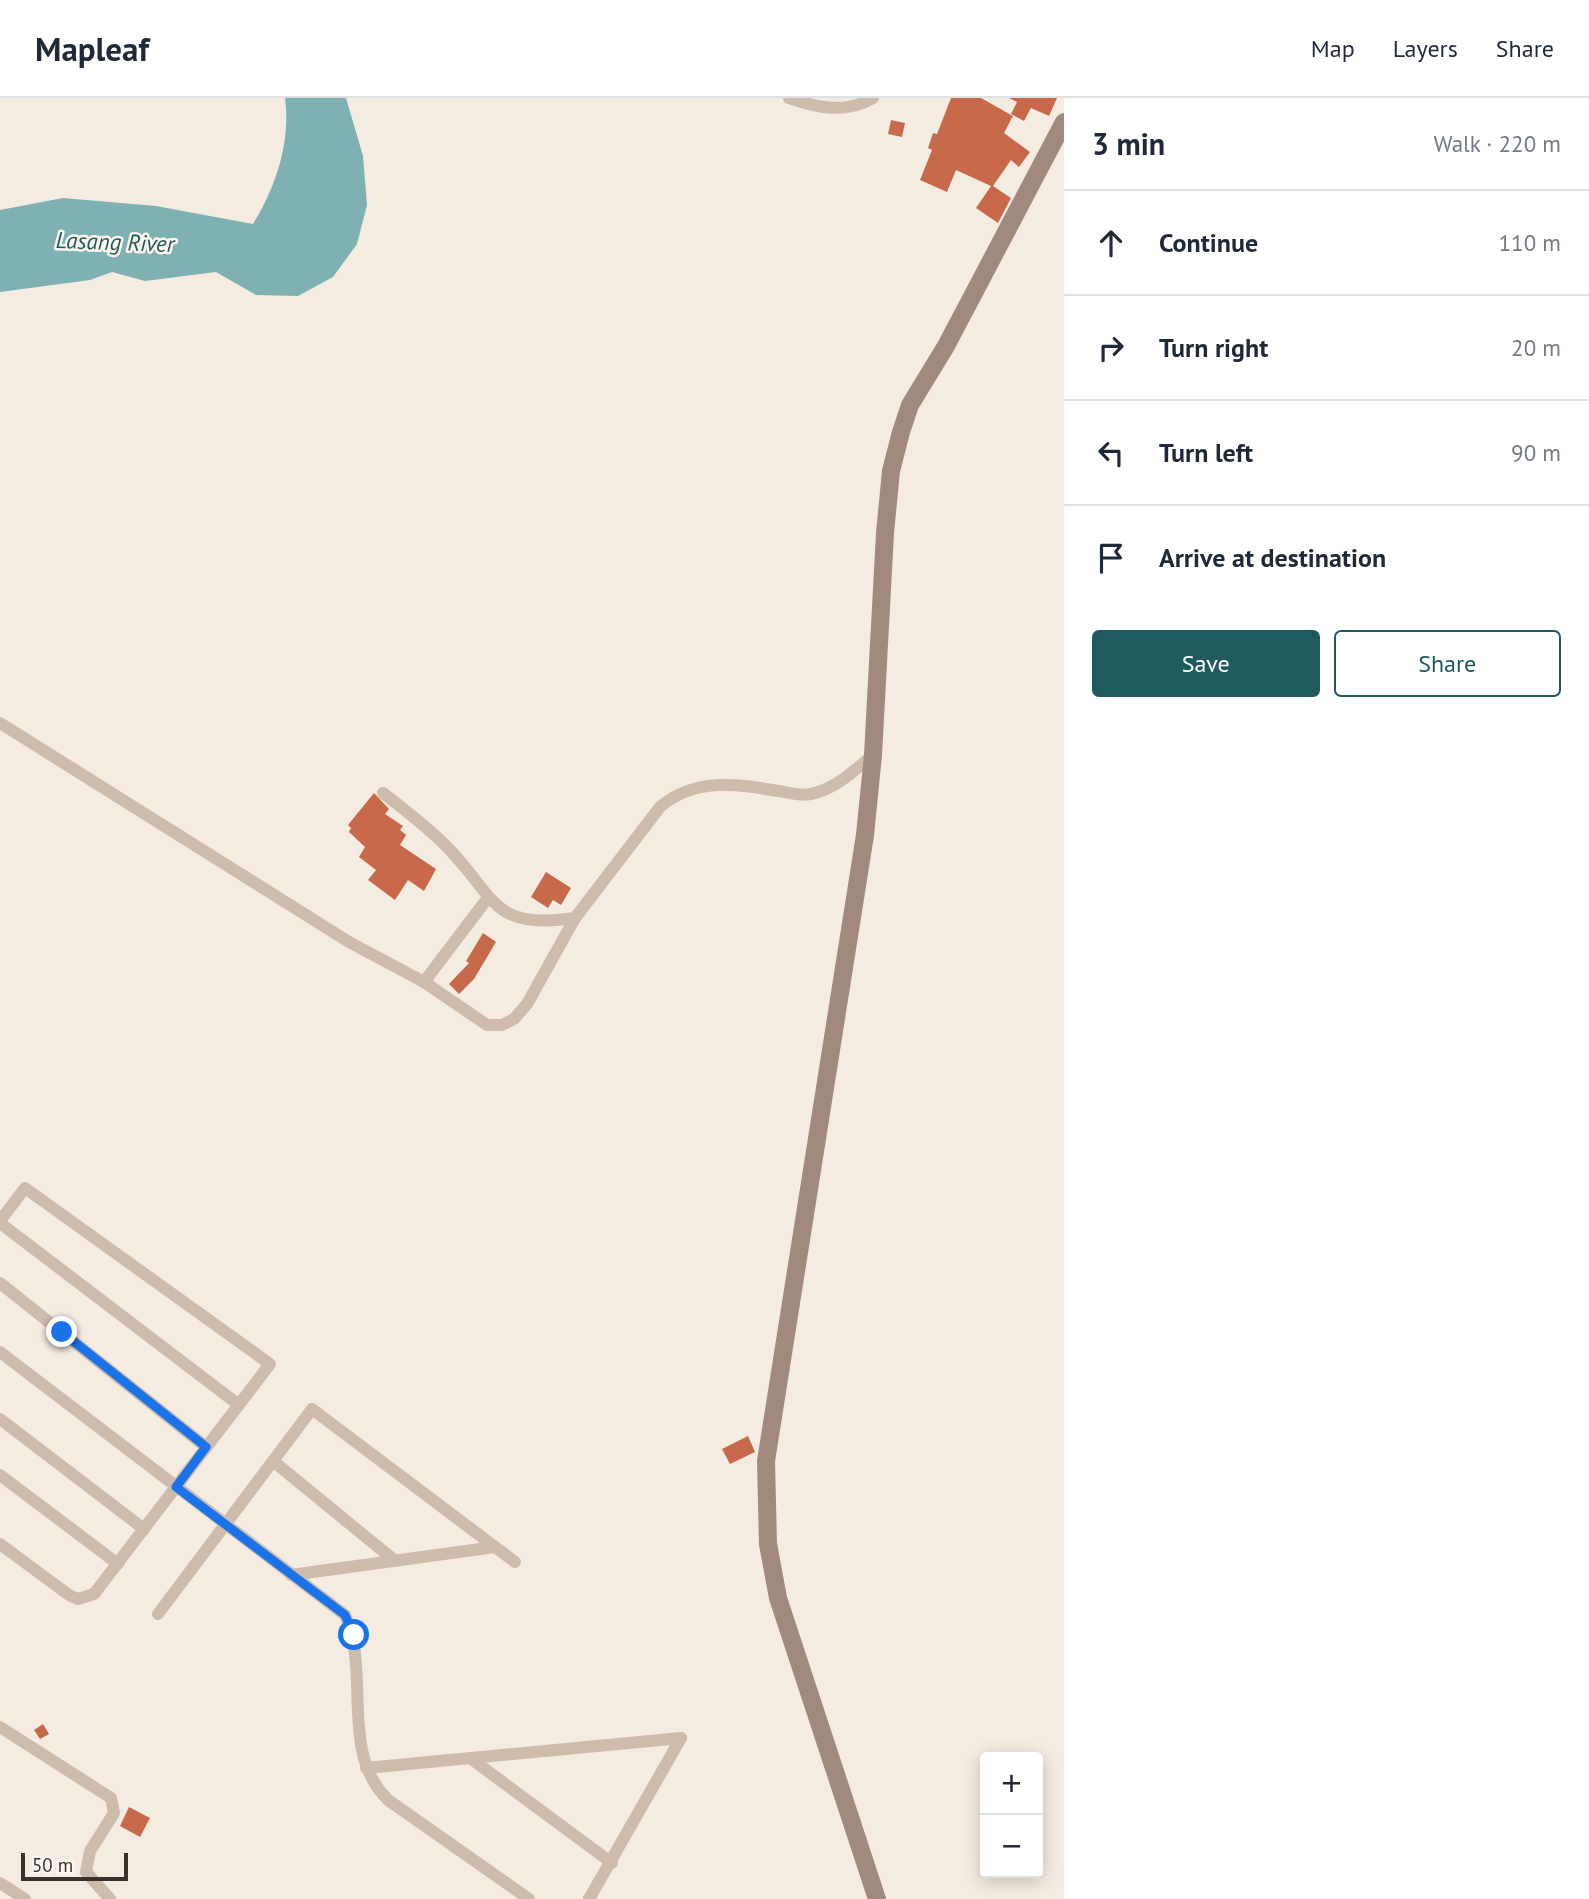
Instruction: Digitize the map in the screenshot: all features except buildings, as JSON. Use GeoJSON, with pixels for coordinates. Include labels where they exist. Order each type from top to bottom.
{"type":"FeatureCollection","features":[{"type":"Feature","properties":{"kind":"street"},"geometry":{"type":"LineString","coordinates":[[789,98],[827,109],[859,105],[873,98]]}},
{"type":"Feature","properties":{"kind":"street"},"geometry":{"type":"LineString","coordinates":[[877,1899],[778,1598],[768,1544],[766,1461],[865,835],[873,755],[891,471],[910,405],[946,346],[1064,122]]}},
{"type":"Feature","properties":{"kind":"street"},"geometry":{"type":"LineString","coordinates":[[0,723],[349,942],[424,982],[487,1025],[502,1025],[513,1019],[527,1004],[575,918],[660,807],[671,798],[701,786],[734,783],[801,795],[814,794],[830,788],[873,755]]}},
{"type":"Feature","properties":{"kind":"street"},"geometry":{"type":"LineString","coordinates":[[383,793],[451,851],[488,899],[507,913],[524,919],[575,918]]}},
{"type":"Feature","properties":{"kind":"street"},"geometry":{"type":"LineString","coordinates":[[424,982],[488,899]]}},
{"type":"Feature","properties":{"kind":"street"},"geometry":{"type":"LineString","coordinates":[[0,1544],[78,1599],[94,1594],[118,1564],[206,1447],[239,1405],[270,1364],[25,1188],[0,1222],[239,1405]]}},
{"type":"Feature","properties":{"kind":"street"},"geometry":{"type":"LineString","coordinates":[[0,1283],[206,1447]]}},
{"type":"Feature","properties":{"kind":"street"},"geometry":{"type":"LineString","coordinates":[[0,1352],[345,1615],[354,1635],[358,1713],[366,1768],[375,1787],[388,1801],[529,1899]]}},
{"type":"Feature","properties":{"kind":"street"},"geometry":{"type":"LineString","coordinates":[[158,1614],[312,1409],[515,1562]]}},
{"type":"Feature","properties":{"kind":"street"},"geometry":{"type":"LineString","coordinates":[[0,1419],[144,1530]]}},
{"type":"Feature","properties":{"kind":"street"},"geometry":{"type":"LineString","coordinates":[[273,1461],[394,1560]]}},
{"type":"Feature","properties":{"kind":"street"},"geometry":{"type":"LineString","coordinates":[[0,1475],[118,1564]]}},
{"type":"Feature","properties":{"kind":"street"},"geometry":{"type":"LineString","coordinates":[[291,1575],[495,1547]]}},
{"type":"Feature","properties":{"kind":"street"},"geometry":{"type":"LineString","coordinates":[[0,1727],[111,1798],[114,1813],[90,1851],[86,1872],[110,1899]]}},
{"type":"Feature","properties":{"kind":"street"},"geometry":{"type":"LineString","coordinates":[[366,1768],[681,1738],[612,1863],[589,1899]]}},
{"type":"Feature","properties":{"kind":"street"},"geometry":{"type":"LineString","coordinates":[[470,1758],[612,1863]]}},
{"type":"Feature","properties":{"kind":"street"},"geometry":{"type":"LineString","coordinates":[[0,1883],[25,1899]]}},
{"type":"Feature","properties":{"kind":"water","name":"Lasang River"},"geometry":{"type":"Polygon","coordinates":[[[285,98],[346,98],[363,156],[367,205],[357,244],[333,277],[298,296],[256,295],[216,272],[145,281],[112,272],[90,280],[0,292],[0,210],[63,198],[156,206],[253,224],[269,195],[280,163],[286,131],[285,98]]]}},
{"type":"Feature","properties":{"kind":"route"},"geometry":{"type":"LineString","coordinates":[[62,1332],[206,1447],[176,1487],[345,1615],[354,1635]]}}]}
